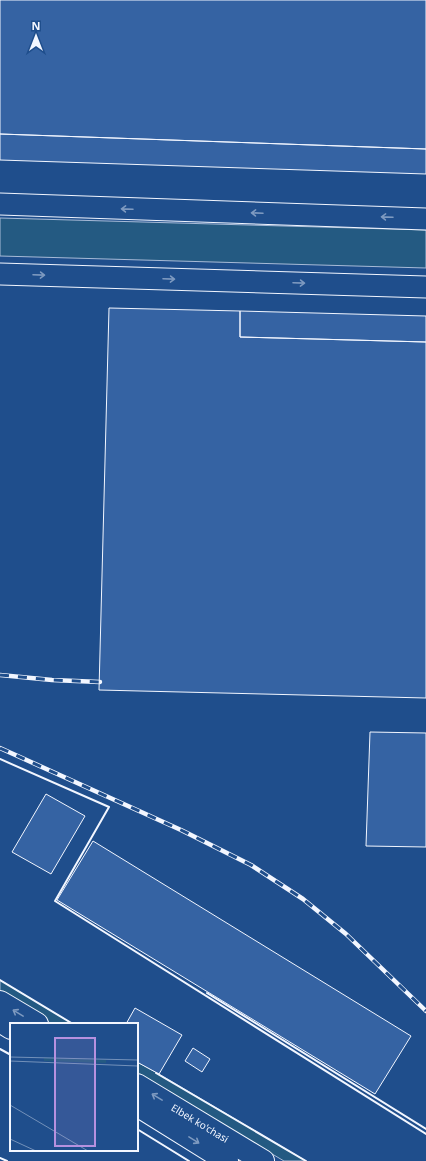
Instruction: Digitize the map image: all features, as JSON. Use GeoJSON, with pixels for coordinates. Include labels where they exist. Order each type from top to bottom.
{"type":"FeatureCollection","features":[{"type":"Feature","properties":{"kind":"main road"},"geometry":{"type":"LineString","coordinates":[[0,1002],[35,1023]]}},
{"type":"Feature","properties":{"kind":"main road"},"geometry":{"type":"LineString","coordinates":[[0,1021],[10,1027]]}},
{"type":"Feature","properties":{"kind":"main road","name":"Elbek ko'chasi"},"geometry":{"type":"LineString","coordinates":[[138,1086],[262,1161]]}},
{"type":"Feature","properties":{"kind":"main road","name":"Elbek ko'chasi"},"geometry":{"type":"LineString","coordinates":[[138,1106],[227,1161]]}},
{"type":"Feature","properties":{"kind":"lane"},"geometry":{"type":"LineString","coordinates":[[0,204],[426,219]]}},
{"type":"Feature","properties":{"kind":"lane"},"geometry":{"type":"LineString","coordinates":[[0,274],[426,287]]}},
{"type":"Feature","properties":{"kind":"shaded area"},"geometry":{"type":"Polygon","coordinates":[[[0,218],[426,230],[426,268],[0,256],[0,218]]]}},
{"type":"Feature","properties":{"kind":"shaded area"},"geometry":{"type":"Polygon","coordinates":[[[0,980],[71,1023],[50,1023],[0,993],[0,980]]]}},
{"type":"Feature","properties":{"kind":"shaded area"},"geometry":{"type":"Polygon","coordinates":[[[138,1063],[306,1161],[284,1161],[138,1075],[138,1063]]]}},
{"type":"Feature","properties":{"kind":"building"},"geometry":{"type":"Polygon","coordinates":[[[0,0],[426,0],[426,149],[0,134],[0,0]]]}},
{"type":"Feature","properties":{"kind":"building"},"geometry":{"type":"Polygon","coordinates":[[[0,134],[426,149],[426,174],[0,160],[0,134]]]}},
{"type":"Feature","properties":{"kind":"building"},"geometry":{"type":"Polygon","coordinates":[[[109,308],[240,311],[240,337],[426,342],[426,698],[99,690],[109,308]]]}},
{"type":"Feature","properties":{"kind":"building"},"geometry":{"type":"Polygon","coordinates":[[[240,311],[426,316],[426,342],[240,337],[240,311]]]}},
{"type":"Feature","properties":{"kind":"building"},"geometry":{"type":"Polygon","coordinates":[[[370,732],[426,733],[426,847],[366,846],[370,732]]]}},
{"type":"Feature","properties":{"kind":"building"},"geometry":{"type":"Polygon","coordinates":[[[46,794],[85,816],[51,874],[12,852],[46,794]]]}},
{"type":"Feature","properties":{"kind":"building"},"geometry":{"type":"Polygon","coordinates":[[[93,841],[411,1036],[375,1094],[57,900],[93,841]]]}},
{"type":"Feature","properties":{"kind":"building"},"geometry":{"type":"Polygon","coordinates":[[[135,1008],[182,1035],[159,1074],[138,1063],[138,1023],[127,1023],[135,1008]]]}},
{"type":"Feature","properties":{"kind":"building"},"geometry":{"type":"Polygon","coordinates":[[[193,1048],[210,1059],[202,1072],[185,1061],[193,1048]]]}},
{"type":"Feature","properties":{"kind":"railway"},"geometry":{"type":"LineString","coordinates":[[0,675],[52,680],[100,682]]}},
{"type":"Feature","properties":{"kind":"railway"},"geometry":{"type":"LineString","coordinates":[[0,748],[181,830],[251,865],[303,899],[346,934],[426,1011]]}},
{"type":"Feature","properties":{"kind":"wall"},"geometry":{"type":"LineString","coordinates":[[0,759],[109,807],[55,901],[426,1134]]}},
{"type":"Feature","properties":{"kind":"wall"},"geometry":{"type":"LineString","coordinates":[[0,980],[71,1023]]}},
{"type":"Feature","properties":{"kind":"wall"},"geometry":{"type":"LineString","coordinates":[[207,993],[426,1129]]}},
{"type":"Feature","properties":{"kind":"wall"},"geometry":{"type":"LineString","coordinates":[[0,1049],[10,1054]]}},
{"type":"Feature","properties":{"kind":"wall"},"geometry":{"type":"LineString","coordinates":[[156,1073],[306,1161]]}},
{"type":"Feature","properties":{"kind":"wall"},"geometry":{"type":"LineString","coordinates":[[138,1130],[189,1161]]}},
{"type":"Feature","properties":{"kind":"wall"},"geometry":{"type":"LineString","coordinates":[[0,1158],[7,1161]]}}]}
